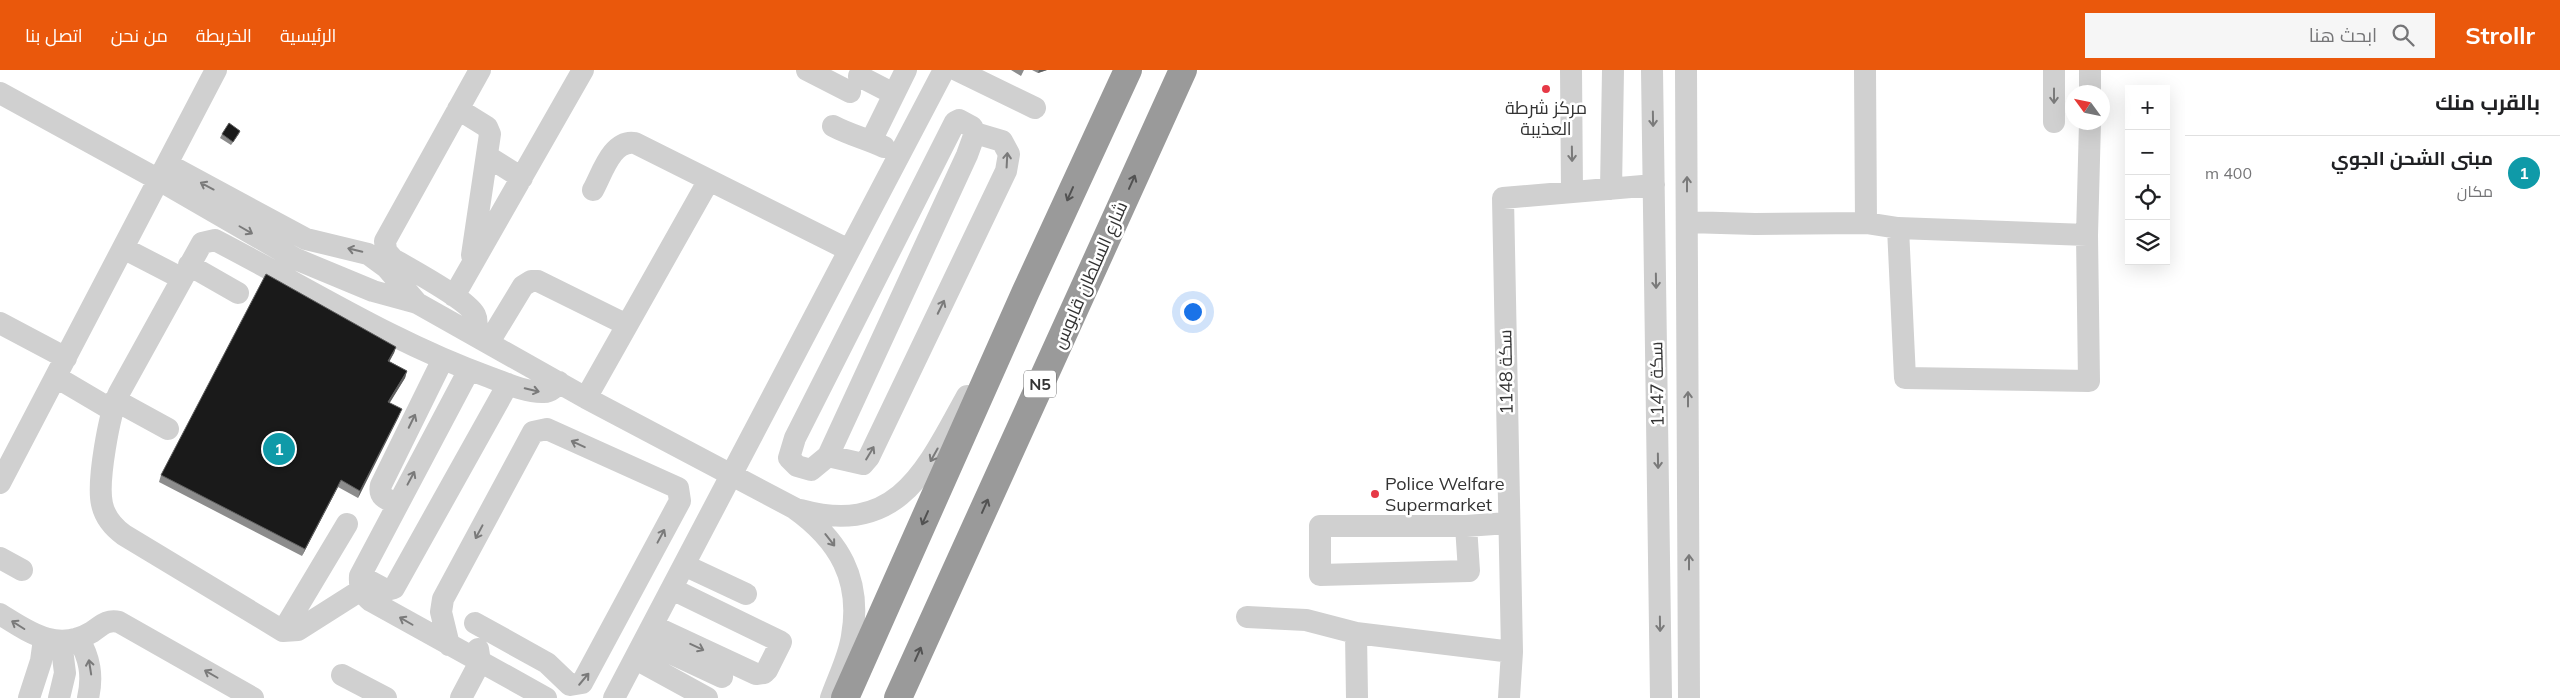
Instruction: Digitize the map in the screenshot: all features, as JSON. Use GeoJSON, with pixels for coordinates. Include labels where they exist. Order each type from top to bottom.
{"type":"FeatureCollection","features":[{"type":"Feature","properties":{"kind":"highway"},"geometry":{"type":"LineString","coordinates":[[1098,133],[1117,70]]}},
{"type":"Feature","properties":{"kind":"highway"},"geometry":{"type":"LineString","coordinates":[[845,698],[1026,290],[1128,70]]}},
{"type":"Feature","properties":{"kind":"highway","name":"شارع السلطان قابوس"},"geometry":{"type":"LineString","coordinates":[[898,698],[1183,70]]}},
{"type":"Feature","properties":{"kind":"street"},"geometry":{"type":"LineString","coordinates":[[0,484],[216,70]]}},
{"type":"Feature","properties":{"kind":"street"},"geometry":{"type":"LineString","coordinates":[[480,70],[386,236],[385,246],[393,259],[454,296],[476,316],[482,338]]}},
{"type":"Feature","properties":{"kind":"street"},"geometry":{"type":"LineString","coordinates":[[454,296],[583,70]]}},
{"type":"Feature","properties":{"kind":"street"},"geometry":{"type":"LineString","coordinates":[[807,70],[894,94]]}},
{"type":"Feature","properties":{"kind":"street"},"geometry":{"type":"LineString","coordinates":[[896,160],[860,146],[862,139],[894,94],[906,70]]}},
{"type":"Feature","properties":{"kind":"street"},"geometry":{"type":"LineString","coordinates":[[618,695],[730,474],[944,70]]}},
{"type":"Feature","properties":{"kind":"street"},"geometry":{"type":"LineString","coordinates":[[957,70],[1035,108]]}},
{"type":"Feature","properties":{"kind":"street"},"geometry":{"type":"LineString","coordinates":[[1571,70],[1572,191]]}},
{"type":"Feature","properties":{"kind":"street"},"geometry":{"type":"LineString","coordinates":[[1611,189],[1613,70]]}},
{"type":"Feature","properties":{"kind":"street","name":"سكة 1147"},"geometry":{"type":"LineString","coordinates":[[1652,70],[1661,698]]}},
{"type":"Feature","properties":{"kind":"street","name":"سكة 1147"},"geometry":{"type":"LineString","coordinates":[[1686,70],[1690,698]]}},
{"type":"Feature","properties":{"kind":"street"},"geometry":{"type":"LineString","coordinates":[[1865,70],[1866,222]]}},
{"type":"Feature","properties":{"kind":"street"},"geometry":{"type":"LineString","coordinates":[[2054,70],[2054,122]]}},
{"type":"Feature","properties":{"kind":"street"},"geometry":{"type":"LineString","coordinates":[[2090,70],[2090,85]]}},
{"type":"Feature","properties":{"kind":"street"},"geometry":{"type":"LineString","coordinates":[[0,93],[162,172],[306,238],[368,254],[387,268],[417,303]]}},
{"type":"Feature","properties":{"kind":"street"},"geometry":{"type":"LineString","coordinates":[[458,110],[489,130],[487,156],[470,268]]}},
{"type":"Feature","properties":{"kind":"street"},"geometry":{"type":"LineString","coordinates":[[828,456],[863,464],[869,457],[1006,171],[1009,154],[1002,141],[975,132],[965,122],[959,120],[955,122],[795,438],[789,458],[797,466],[811,470],[828,456],[963,164],[975,132]]}},
{"type":"Feature","properties":{"kind":"street"},"geometry":{"type":"LineString","coordinates":[[833,126],[862,139]]}},
{"type":"Feature","properties":{"kind":"street"},"geometry":{"type":"LineString","coordinates":[[1898,228],[1904,378],[2089,380],[2087,235],[2090,130]]}},
{"type":"Feature","properties":{"kind":"street"},"geometry":{"type":"LineString","coordinates":[[593,190],[619,145],[630,142],[849,250]]}},
{"type":"Feature","properties":{"kind":"street"},"geometry":{"type":"LineString","coordinates":[[487,156],[522,178]]}},
{"type":"Feature","properties":{"kind":"street"},"geometry":{"type":"LineString","coordinates":[[162,172],[296,259],[373,291],[417,303],[586,398],[794,508],[815,523],[832,541],[845,563],[853,587],[855,613],[852,638],[832,698]]}},
{"type":"Feature","properties":{"kind":"street"},"geometry":{"type":"LineString","coordinates":[[586,398],[709,180]]}},
{"type":"Feature","properties":{"kind":"street","name":"سكة 1148"},"geometry":{"type":"LineString","coordinates":[[1508,698],[1512,652],[1503,198],[1654,185]]}},
{"type":"Feature","properties":{"kind":"street"},"geometry":{"type":"LineString","coordinates":[[1687,222],[1755,224],[1866,222],[1898,228],[2087,235]]}},
{"type":"Feature","properties":{"kind":"street"},"geometry":{"type":"LineString","coordinates":[[469,370],[398,504],[361,583],[298,630],[284,631],[124,535],[112,524],[103,510],[100,494],[113,405],[202,243],[215,240],[401,341],[469,370],[508,384],[542,392],[552,390],[559,382]]}},
{"type":"Feature","properties":{"kind":"street"},"geometry":{"type":"LineString","coordinates":[[123,248],[238,293]]}},
{"type":"Feature","properties":{"kind":"street"},"geometry":{"type":"LineString","coordinates":[[482,338],[523,286],[531,280],[538,281],[627,325]]}},
{"type":"Feature","properties":{"kind":"street"},"geometry":{"type":"LineString","coordinates":[[830,286],[864,302]]}},
{"type":"Feature","properties":{"kind":"street"},"geometry":{"type":"LineString","coordinates":[[794,508],[819,515],[845,517],[870,512],[894,501],[914,484],[930,464],[1026,290]]}},
{"type":"Feature","properties":{"kind":"street"},"geometry":{"type":"LineString","coordinates":[[0,323],[113,405],[168,429]]}},
{"type":"Feature","properties":{"kind":"street"},"geometry":{"type":"LineString","coordinates":[[398,504],[381,495],[381,485],[443,359]]}},
{"type":"Feature","properties":{"kind":"street"},"geometry":{"type":"LineString","coordinates":[[361,583],[386,590],[394,588],[508,384]]}},
{"type":"Feature","properties":{"kind":"street"},"geometry":{"type":"LineString","coordinates":[[448,645],[441,612],[443,599],[530,436],[537,430],[546,429],[674,485],[680,497],[585,680],[578,685],[570,684],[547,663],[475,623],[480,662],[461,698]]}},
{"type":"Feature","properties":{"kind":"street"},"geometry":{"type":"LineString","coordinates":[[1466,526],[1469,571],[1320,575],[1320,526],[1466,526],[1508,523]]}},
{"type":"Feature","properties":{"kind":"street"},"geometry":{"type":"LineString","coordinates":[[284,631],[348,524]]}},
{"type":"Feature","properties":{"kind":"street"},"geometry":{"type":"LineString","coordinates":[[0,558],[22,570]]}},
{"type":"Feature","properties":{"kind":"street"},"geometry":{"type":"LineString","coordinates":[[684,565],[746,594]]}},
{"type":"Feature","properties":{"kind":"street"},"geometry":{"type":"LineString","coordinates":[[361,583],[371,601],[546,698]]}},
{"type":"Feature","properties":{"kind":"street"},"geometry":{"type":"LineString","coordinates":[[644,642],[756,674],[764,674],[767,670],[781,642],[672,589]]}},
{"type":"Feature","properties":{"kind":"street"},"geometry":{"type":"LineString","coordinates":[[0,614],[61,639],[88,657],[91,678],[88,698]]}},
{"type":"Feature","properties":{"kind":"street"},"geometry":{"type":"LineString","coordinates":[[1247,617],[1306,620],[1356,632],[1512,652]]}},
{"type":"Feature","properties":{"kind":"street"},"geometry":{"type":"LineString","coordinates":[[29,698],[41,661],[61,639],[106,622],[119,622],[239,695]]}},
{"type":"Feature","properties":{"kind":"street"},"geometry":{"type":"LineString","coordinates":[[1356,632],[1357,698]]}},
{"type":"Feature","properties":{"kind":"street"},"geometry":{"type":"LineString","coordinates":[[59,698],[65,673],[61,639]]}},
{"type":"Feature","properties":{"kind":"street"},"geometry":{"type":"LineString","coordinates":[[644,642],[722,677]]}},
{"type":"Feature","properties":{"kind":"street"},"geometry":{"type":"LineString","coordinates":[[644,642],[707,698]]}},
{"type":"Feature","properties":{"kind":"street"},"geometry":{"type":"LineString","coordinates":[[342,675],[386,698]]}},
{"type":"Feature","properties":{"kind":"building"},"geometry":{"type":"Polygon","coordinates":[[[229,123],[240,131],[233,142],[222,134],[229,123]]]}},
{"type":"Feature","properties":{"kind":"building"},"geometry":{"type":"Polygon","coordinates":[[[266,274],[396,347],[388,361],[407,371],[388,402],[402,409],[360,491],[341,480],[305,549],[161,475],[266,274]]]}},
{"type":"Feature","properties":{"kind":"place","name":"مركز شرطة العذيبة"},"geometry":{"type":"Point","coordinates":[1546,89]}},
{"type":"Feature","properties":{"kind":"place","name":"مبنى الشحن الجوي"},"geometry":{"type":"Point","coordinates":[279,449]}},
{"type":"Feature","properties":{"kind":"place","name":"Police Welfare Supermarket"},"geometry":{"type":"Point","coordinates":[1375,494]}}]}
